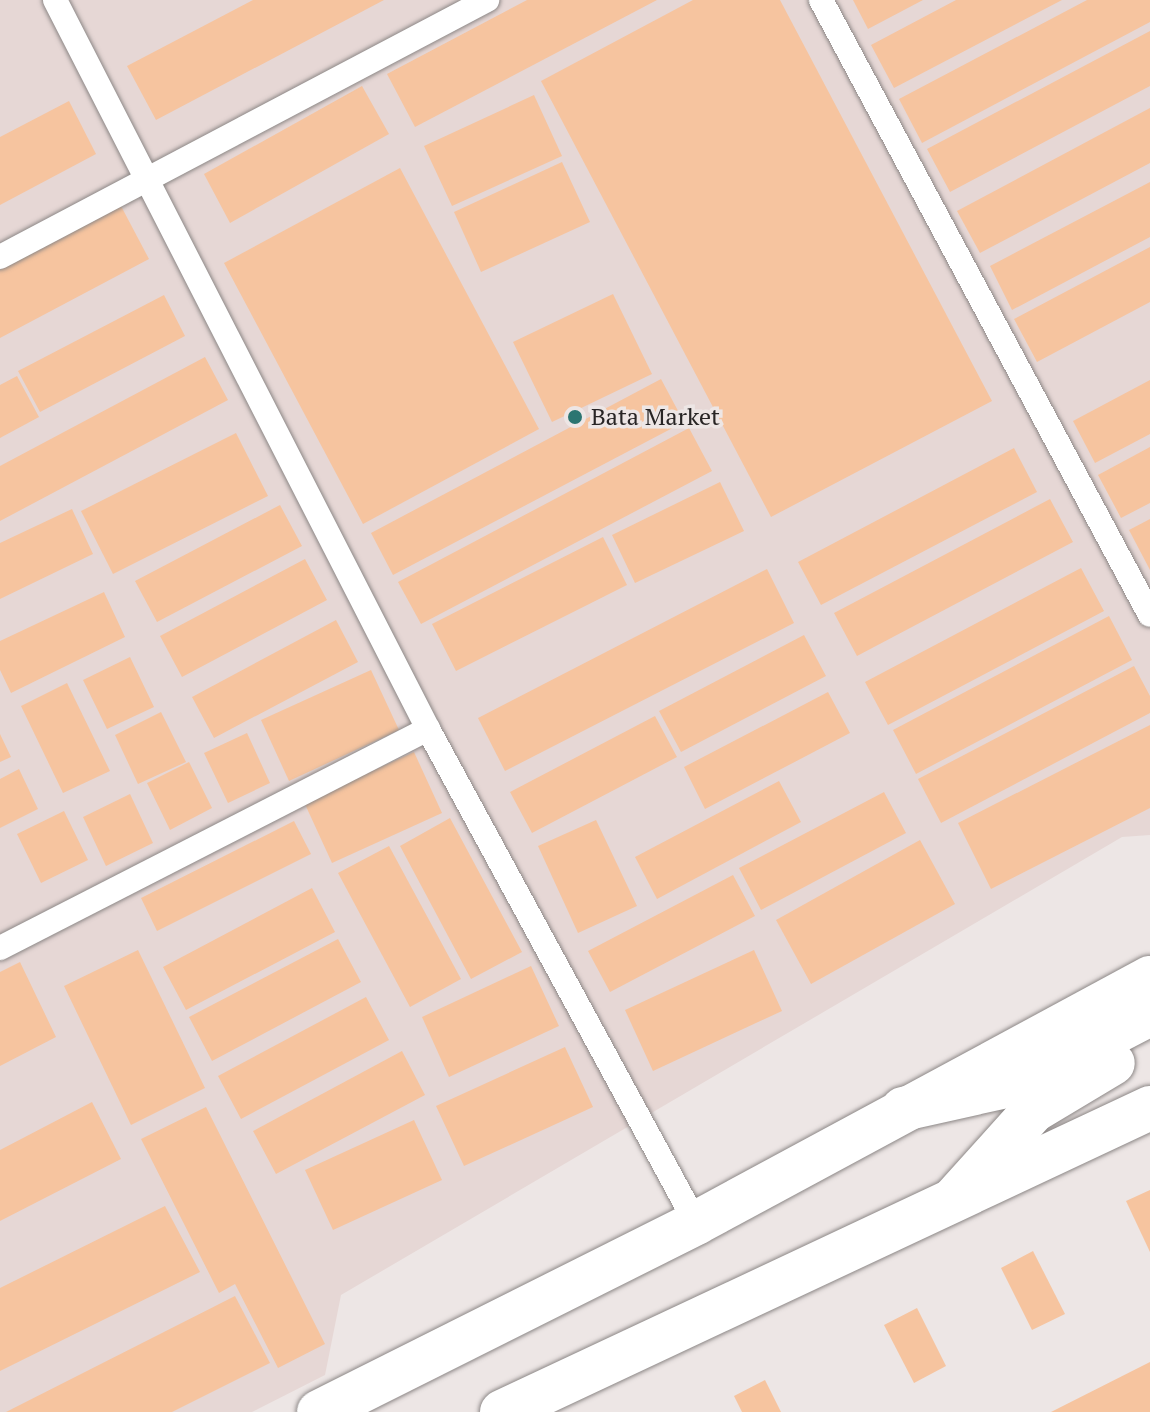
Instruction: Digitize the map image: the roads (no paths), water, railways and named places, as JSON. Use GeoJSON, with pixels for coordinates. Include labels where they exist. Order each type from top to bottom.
{"type":"FeatureCollection","features":[{"type":"Feature","properties":{"kind":"main road"},"geometry":{"type":"LineString","coordinates":[[319,1412],[696,1223],[1150,978]]}},
{"type":"Feature","properties":{"kind":"main road"},"geometry":{"type":"LineString","coordinates":[[953,1200],[1033,1111],[1125,1047],[1150,1014]]}},
{"type":"Feature","properties":{"kind":"main road"},"geometry":{"type":"LineString","coordinates":[[903,1109],[1015,1084],[1125,1047]]}},
{"type":"Feature","properties":{"kind":"main road"},"geometry":{"type":"LineString","coordinates":[[502,1412],[1150,1108]]}},
{"type":"Feature","properties":{"kind":"lane"},"geometry":{"type":"LineString","coordinates":[[55,0],[151,177],[428,729],[696,1223]]}},
{"type":"Feature","properties":{"kind":"lane"},"geometry":{"type":"LineString","coordinates":[[0,257],[487,0]]}},
{"type":"Feature","properties":{"kind":"lane"},"geometry":{"type":"LineString","coordinates":[[821,0],[1150,615]]}},
{"type":"Feature","properties":{"kind":"lane"},"geometry":{"type":"LineString","coordinates":[[0,948],[428,729]]}},
{"type":"Feature","properties":{"kind":"place","name":"Bata Market"},"geometry":{"type":"Point","coordinates":[575,417]}}]}
